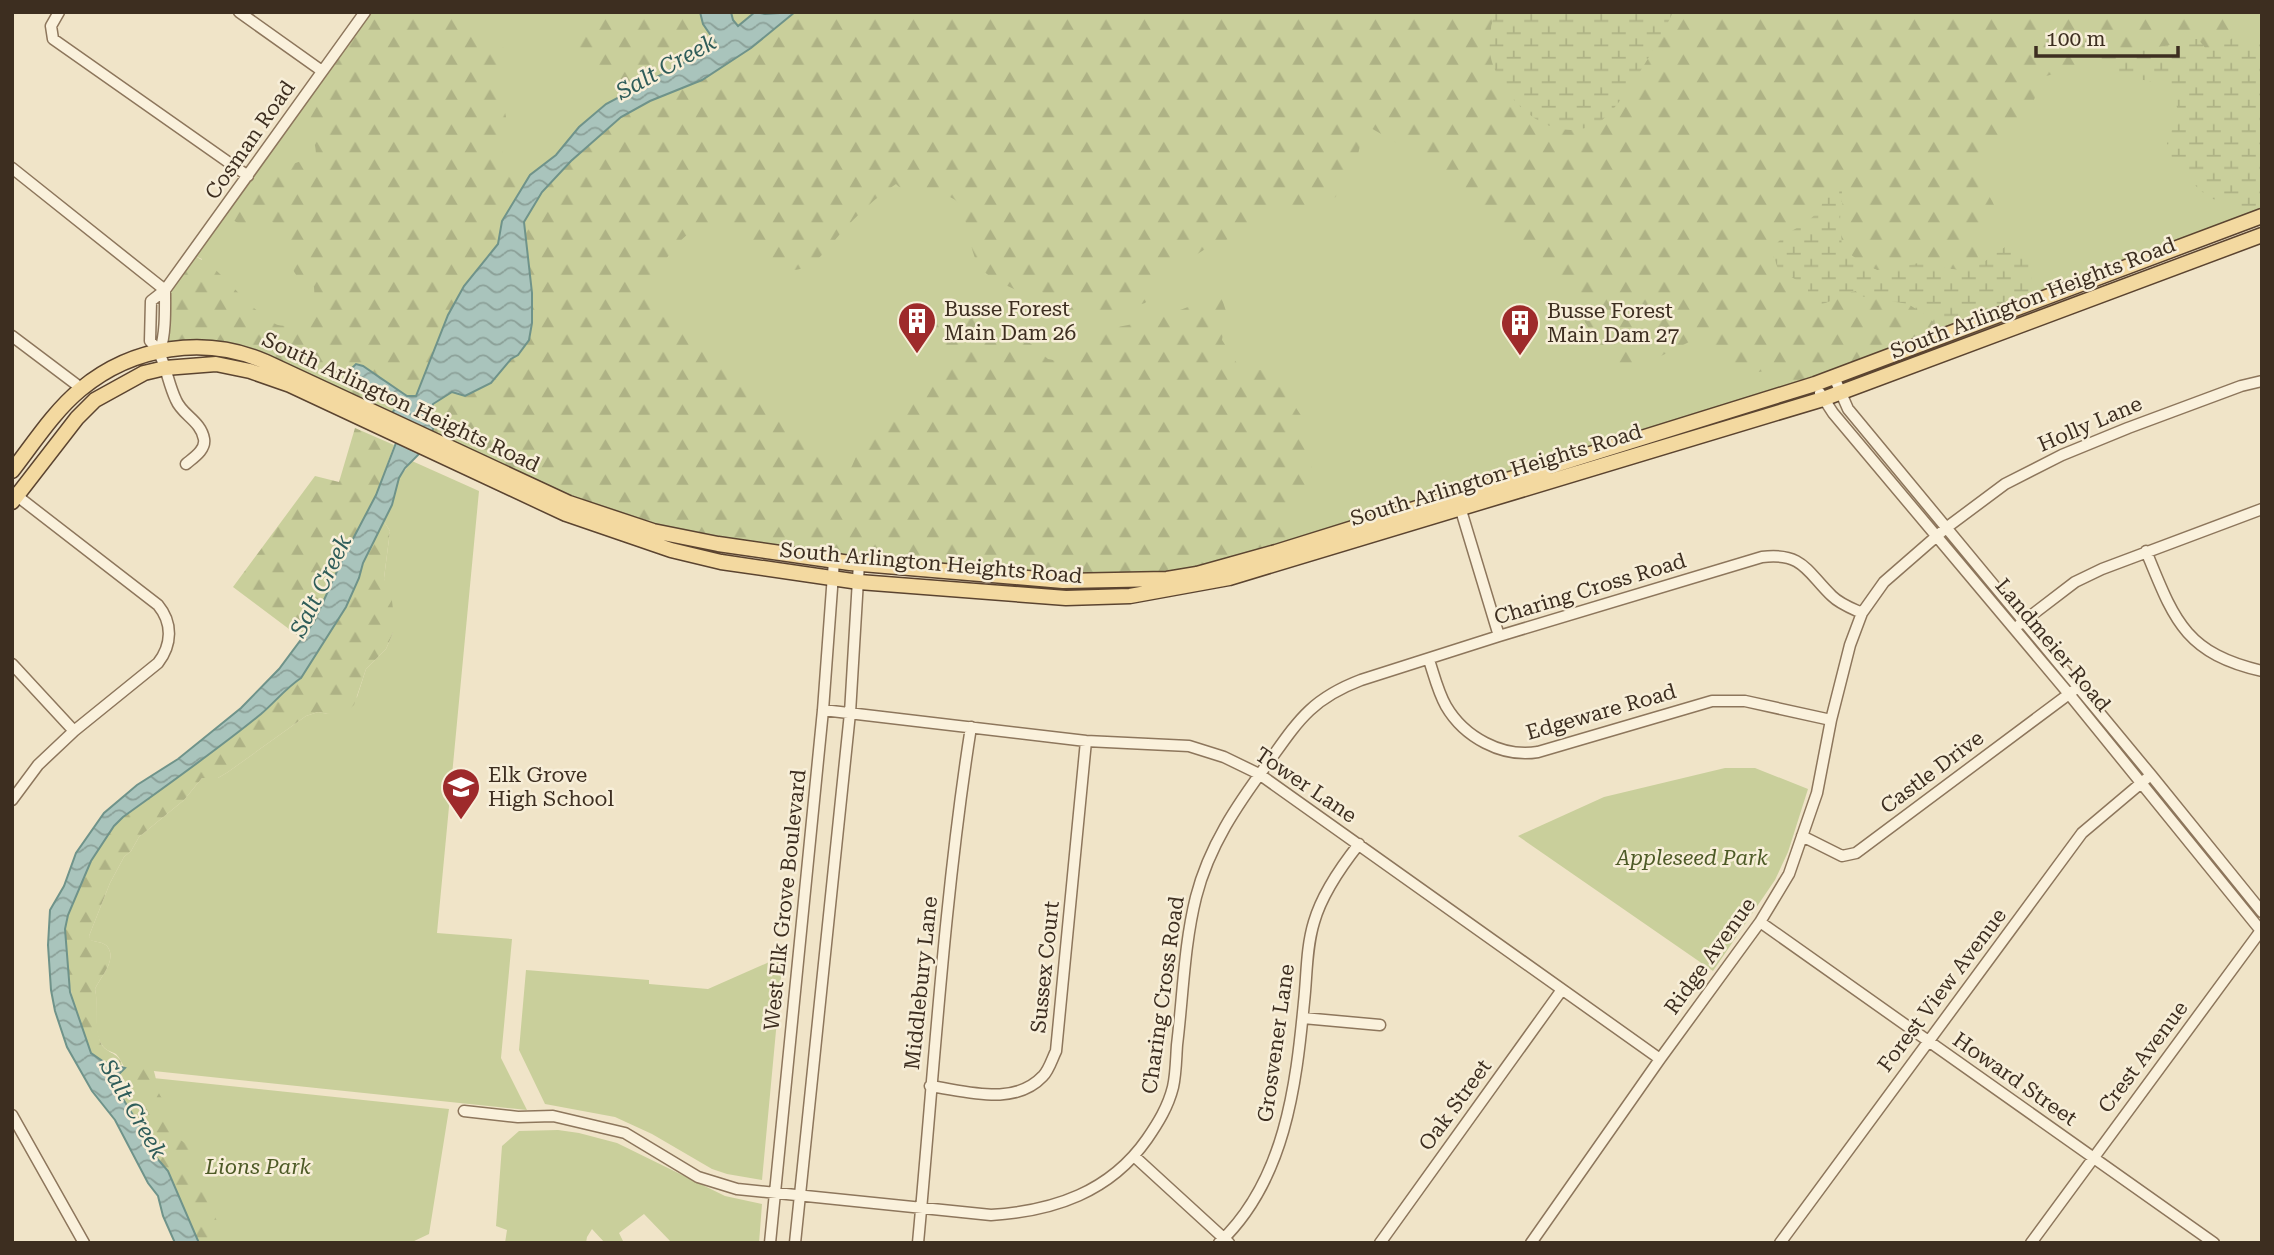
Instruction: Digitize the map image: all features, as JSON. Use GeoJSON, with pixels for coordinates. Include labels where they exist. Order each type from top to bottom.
{"type":"FeatureCollection","features":[{"type":"Feature","properties":{"kind":"main road","name":"South Arlington Heights Road"},"geometry":{"type":"LineString","coordinates":[[435,447],[569,503],[639,527],[729,546],[834,561],[962,574],[1063,581],[1167,579],[1197,574],[1276,552],[1815,384],[2262,216]]}},
{"type":"Feature","properties":{"kind":"main road","name":"South Arlington Heights Road"},"geometry":{"type":"LineString","coordinates":[[12,471],[81,388],[122,364],[160,351],[216,347],[246,353],[566,514],[620,534],[722,562],[859,582],[1066,598],[1130,596],[1229,578],[1823,399],[2262,235]]}},
{"type":"Feature","properties":{"kind":"main road","name":"South Arlington Heights Road"},"geometry":{"type":"LineString","coordinates":[[14,496],[95,400],[144,373],[165,368],[216,364],[250,371],[386,424]]}},
{"type":"Feature","properties":{"kind":"street"},"geometry":{"type":"LineString","coordinates":[[59,12],[50,33],[63,48],[248,176]]}},
{"type":"Feature","properties":{"kind":"street"},"geometry":{"type":"LineString","coordinates":[[239,12],[322,71]]}},
{"type":"Feature","properties":{"kind":"street","name":"Cosman Road"},"geometry":{"type":"LineString","coordinates":[[186,464],[201,451],[204,439],[199,426],[176,402],[160,351],[150,341],[151,301],[165,289],[365,12]]}},
{"type":"Feature","properties":{"kind":"street"},"geometry":{"type":"LineString","coordinates":[[12,168],[165,289]]}},
{"type":"Feature","properties":{"kind":"street"},"geometry":{"type":"LineString","coordinates":[[12,336],[81,388]]}},
{"type":"Feature","properties":{"kind":"street","name":"Landmeier Road"},"geometry":{"type":"LineString","coordinates":[[1834,377],[1848,409],[2262,912]]}},
{"type":"Feature","properties":{"kind":"street","name":"Holly Lane"},"geometry":{"type":"LineString","coordinates":[[1946,528],[1994,490],[2062,455],[2241,386],[2262,381]]}},
{"type":"Feature","properties":{"kind":"street","name":"Landmeier Road"},"geometry":{"type":"LineString","coordinates":[[1815,384],[1823,399],[2261,930]]}},
{"type":"Feature","properties":{"kind":"street"},"geometry":{"type":"LineString","coordinates":[[12,800],[38,765],[74,731],[158,663],[168,644],[168,623],[158,605],[14,496]]}},
{"type":"Feature","properties":{"kind":"street"},"geometry":{"type":"LineString","coordinates":[[1461,507],[1499,636]]}},
{"type":"Feature","properties":{"kind":"street"},"geometry":{"type":"LineString","coordinates":[[2014,629],[2075,582],[2146,551],[2262,509]]}},
{"type":"Feature","properties":{"kind":"street","name":"Ridge Avenue"},"geometry":{"type":"LineString","coordinates":[[1531,1243],[1760,922],[1789,874],[1817,793],[1831,720],[1850,645],[1862,613],[1884,582],[1946,528]]}},
{"type":"Feature","properties":{"kind":"street"},"geometry":{"type":"LineString","coordinates":[[2146,551],[2168,606],[2187,633],[2200,646],[2220,658],[2262,671]]}},
{"type":"Feature","properties":{"kind":"street","name":"Charing Cross Road"},"geometry":{"type":"LineString","coordinates":[[464,1111],[518,1117],[553,1116],[625,1133],[698,1177],[737,1189],[775,1195],[991,1215],[1052,1206],[1079,1197],[1098,1187],[1135,1157],[1162,1117],[1172,1087],[1191,918],[1202,874],[1221,831],[1259,774],[1299,719],[1321,699],[1349,684],[1762,557],[1779,555],[1802,564],[1840,603],[1862,613]]}},
{"type":"Feature","properties":{"kind":"street","name":"West Elk Grove Boulevard"},"geometry":{"type":"LineString","coordinates":[[770,1243],[823,710],[834,561]]}},
{"type":"Feature","properties":{"kind":"street"},"geometry":{"type":"LineString","coordinates":[[795,1243],[850,713],[859,563]]}},
{"type":"Feature","properties":{"kind":"street","name":"Edgeware Road"},"geometry":{"type":"LineString","coordinates":[[1429,660],[1441,695],[1454,717],[1490,745],[1513,753],[1538,752],[1712,701],[1745,701],[1831,720]]}},
{"type":"Feature","properties":{"kind":"street"},"geometry":{"type":"LineString","coordinates":[[12,664],[74,731]]}},
{"type":"Feature","properties":{"kind":"street","name":"Castle Drive"},"geometry":{"type":"LineString","coordinates":[[1802,836],[1842,856],[1856,853],[2078,687]]}},
{"type":"Feature","properties":{"kind":"street","name":"Tower Lane"},"geometry":{"type":"LineString","coordinates":[[823,710],[1086,741],[1189,747],[1224,757],[1259,774],[1660,1059]]}},
{"type":"Feature","properties":{"kind":"street","name":"Middlebury Lane"},"geometry":{"type":"LineString","coordinates":[[918,1243],[930,1086],[957,815],[971,727]]}},
{"type":"Feature","properties":{"kind":"street","name":"Sussex Court"},"geometry":{"type":"LineString","coordinates":[[930,1086],[1004,1095],[1027,1089],[1045,1075],[1056,1051],[1086,741]]}},
{"type":"Feature","properties":{"kind":"street","name":"Forest View Avenue"},"geometry":{"type":"LineString","coordinates":[[1780,1243],[2082,833],[2151,775]]}},
{"type":"Feature","properties":{"kind":"street","name":"Grosvener Lane"},"geometry":{"type":"LineString","coordinates":[[1224,1241],[1258,1193],[1275,1157],[1288,1118],[1314,920],[1333,879],[1359,844]]}},
{"type":"Feature","properties":{"kind":"street","name":"Howard Street"},"geometry":{"type":"LineString","coordinates":[[1760,922],[2214,1243]]}},
{"type":"Feature","properties":{"kind":"street","name":"Crest Avenue"},"geometry":{"type":"LineString","coordinates":[[2031,1243],[2261,930]]}},
{"type":"Feature","properties":{"kind":"street","name":"Oak Street"},"geometry":{"type":"LineString","coordinates":[[1380,1243],[1561,991]]}},
{"type":"Feature","properties":{"kind":"street"},"geometry":{"type":"LineString","coordinates":[[1303,1018],[1380,1025]]}},
{"type":"Feature","properties":{"kind":"street"},"geometry":{"type":"LineString","coordinates":[[12,1115],[84,1243]]}},
{"type":"Feature","properties":{"kind":"street"},"geometry":{"type":"LineString","coordinates":[[1135,1157],[1224,1241]]}},
{"type":"Feature","properties":{"kind":"green space"},"geometry":{"type":"Polygon","coordinates":[[[365,12],[2262,12],[2262,205],[2253,209],[2262,212],[1787,393],[1295,545],[815,549],[172,307],[202,259],[190,254],[248,189],[241,185],[365,12]]]}},
{"type":"Feature","properties":{"kind":"green space"},"geometry":{"type":"Polygon","coordinates":[[[401,12],[442,12],[489,43],[504,48],[501,93],[506,117],[502,163],[511,178],[522,188],[502,221],[498,244],[464,286],[448,315],[419,392],[413,397],[408,396],[363,366],[407,408],[392,413],[246,353],[160,351],[165,290],[190,254],[220,274],[254,308],[276,324],[284,326],[294,323],[315,305],[314,287],[302,282],[294,272],[286,238],[274,223],[265,217],[248,229],[221,213],[241,185],[253,190],[282,168],[316,158],[315,144],[310,132],[292,113],[364,13],[377,21],[395,22],[401,12]]]}},
{"type":"Feature","properties":{"kind":"green space"},"geometry":{"type":"Polygon","coordinates":[[[577,12],[700,12],[703,24],[717,46],[713,51],[702,53],[618,98],[610,81],[600,69],[573,49],[577,12]]]}},
{"type":"Feature","properties":{"kind":"green space"},"geometry":{"type":"Polygon","coordinates":[[[795,12],[1495,12],[1491,28],[1491,54],[1500,77],[1525,111],[1660,40],[1673,12],[2244,12],[2233,25],[2235,36],[2216,48],[2208,49],[2187,39],[2177,44],[2101,56],[2087,64],[2043,77],[2032,105],[1983,169],[1989,181],[1986,190],[1995,212],[1992,224],[1976,252],[1981,264],[1963,271],[1918,263],[1877,270],[1863,264],[1842,248],[1840,221],[1843,201],[1821,209],[1813,220],[1781,238],[1779,269],[1808,287],[1826,304],[1846,292],[1856,291],[1860,297],[1908,303],[1929,317],[1946,336],[1787,393],[1779,374],[1770,369],[1750,373],[1736,371],[1724,364],[1707,333],[1641,366],[1627,367],[1617,363],[1602,349],[1564,289],[1540,264],[1513,243],[1475,196],[1451,185],[1397,143],[1369,127],[1361,143],[1354,170],[1336,197],[1312,205],[1281,206],[1248,233],[1213,244],[1168,273],[1160,287],[1145,303],[1106,315],[1075,314],[1047,306],[1045,294],[1031,286],[1018,291],[994,279],[976,260],[960,205],[954,199],[916,194],[896,184],[859,214],[817,259],[800,269],[790,270],[768,261],[747,233],[738,226],[719,222],[692,231],[677,245],[656,275],[653,292],[660,309],[675,327],[847,475],[868,436],[884,426],[898,412],[911,397],[925,373],[937,368],[943,358],[931,334],[906,318],[904,312],[907,307],[934,306],[952,316],[968,311],[979,315],[986,324],[1014,329],[1048,359],[1073,364],[1082,348],[1081,330],[1114,328],[1152,319],[1220,293],[1226,311],[1222,340],[1241,370],[1264,370],[1284,389],[1302,417],[1313,453],[1311,478],[1280,528],[1295,545],[1197,574],[969,575],[639,527],[430,438],[432,414],[438,400],[452,392],[490,383],[518,355],[532,293],[524,222],[542,192],[571,161],[621,117],[650,101],[702,80],[751,48],[795,12]]]}},
{"type":"Feature","properties":{"kind":"green space"},"geometry":{"type":"Polygon","coordinates":[[[1495,12],[1673,12],[1640,72],[1618,104],[1598,123],[1581,129],[1565,130],[1534,118],[1509,94],[1500,80],[1490,52],[1495,12]]]}},
{"type":"Feature","properties":{"kind":"green space"},"geometry":{"type":"Polygon","coordinates":[[[2235,36],[2262,43],[2262,212],[2209,198],[2185,176],[2167,150],[2167,135],[2178,124],[2176,103],[2169,90],[2157,83],[2115,76],[2103,70],[2095,60],[2101,56],[2177,44],[2187,39],[2198,39],[2206,49],[2216,50],[2235,36]]]}},
{"type":"Feature","properties":{"kind":"green space"},"geometry":{"type":"Polygon","coordinates":[[[1835,190],[1842,191],[1842,248],[1863,264],[1877,270],[1918,263],[1963,271],[1981,264],[2005,247],[2019,254],[2031,265],[2032,303],[1946,336],[1929,317],[1908,304],[1860,296],[1856,291],[1815,305],[1808,299],[1808,287],[1778,269],[1772,251],[1785,236],[1808,221],[1825,196],[1835,190]]]}},
{"type":"Feature","properties":{"kind":"green space"},"geometry":{"type":"Polygon","coordinates":[[[355,428],[394,445],[376,495],[314,622],[301,638],[233,587],[315,476],[339,482],[355,428]]]}},
{"type":"Feature","properties":{"kind":"green space"},"geometry":{"type":"Polygon","coordinates":[[[412,461],[479,491],[437,933],[512,939],[501,1058],[527,1110],[125,1068],[116,1054],[102,1045],[96,1025],[95,989],[109,963],[110,951],[107,946],[90,940],[89,936],[110,883],[139,837],[184,800],[202,778],[218,778],[306,716],[318,712],[328,714],[357,697],[366,669],[386,649],[393,633],[384,578],[390,531],[383,520],[392,505],[399,478],[412,461]]]}},
{"type":"Feature","properties":{"kind":"green space"},"geometry":{"type":"Polygon","coordinates":[[[383,520],[390,531],[384,578],[392,601],[393,633],[386,649],[366,669],[354,705],[346,712],[318,712],[306,716],[218,778],[202,778],[184,800],[139,837],[110,883],[89,936],[91,940],[107,946],[110,951],[109,963],[95,989],[97,1028],[102,1045],[118,1057],[122,1065],[99,1059],[93,1055],[81,1030],[71,992],[65,937],[69,911],[87,867],[104,839],[123,817],[263,713],[304,673],[346,607],[383,520]]]}},
{"type":"Feature","properties":{"kind":"green space","name":"Appleseed Park"},"geometry":{"type":"Polygon","coordinates":[[[1725,768],[1755,768],[1808,789],[1788,852],[1775,880],[1713,971],[1518,836],[1604,797],[1725,768]]]}},
{"type":"Feature","properties":{"kind":"green space"},"geometry":{"type":"Polygon","coordinates":[[[783,956],[762,1180],[712,1169],[652,1134],[615,1117],[545,1104],[519,1050],[526,970],[649,980],[649,984],[708,989],[783,956]]]}},
{"type":"Feature","properties":{"kind":"green space"},"geometry":{"type":"Polygon","coordinates":[[[125,1068],[153,1069],[159,1093],[169,1104],[172,1129],[179,1139],[190,1146],[196,1179],[228,1243],[199,1243],[168,1171],[155,1156],[115,1086],[117,1076],[125,1068]]]}},
{"type":"Feature","properties":{"kind":"green space","name":"Lions Park"},"geometry":{"type":"Polygon","coordinates":[[[134,1076],[449,1109],[429,1234],[410,1243],[213,1243],[134,1076]]]}},
{"type":"Feature","properties":{"kind":"green space"},"geometry":{"type":"Polygon","coordinates":[[[558,1130],[617,1143],[725,1196],[762,1204],[759,1243],[672,1243],[644,1214],[619,1233],[624,1243],[605,1243],[592,1229],[586,1243],[505,1243],[507,1230],[496,1226],[502,1146],[519,1131],[558,1130]]]}},
{"type":"Feature","properties":{"kind":"water"},"geometry":{"type":"Polygon","coordinates":[[[700,12],[731,12],[738,26],[755,12],[795,12],[751,48],[702,80],[650,101],[621,117],[571,161],[542,192],[524,222],[532,293],[529,340],[491,383],[465,396],[452,392],[433,404],[430,419],[432,435],[426,447],[399,478],[392,505],[363,563],[346,607],[301,678],[261,714],[123,817],[91,861],[68,915],[65,929],[70,992],[91,1053],[104,1062],[125,1068],[117,1076],[115,1086],[155,1156],[168,1171],[199,1243],[175,1243],[163,1216],[158,1196],[148,1183],[115,1120],[92,1091],[67,1047],[51,990],[48,945],[50,910],[64,886],[76,853],[104,813],[137,785],[178,759],[241,708],[279,669],[314,622],[376,495],[399,435],[392,413],[395,409],[407,408],[356,378],[353,367],[356,364],[363,366],[407,396],[416,396],[448,315],[464,286],[498,244],[502,221],[530,175],[556,155],[579,127],[606,104],[702,53],[715,49],[716,43],[703,24],[700,12]]]}},
{"type":"Feature","properties":{"kind":"place","name":"Busse Forest Main Dam 26"},"geometry":{"type":"Point","coordinates":[917,355]}},
{"type":"Feature","properties":{"kind":"place","name":"Busse Forest Main Dam 27"},"geometry":{"type":"Point","coordinates":[1520,357]}},
{"type":"Feature","properties":{"kind":"place","name":"Elk Grove High School"},"geometry":{"type":"Point","coordinates":[461,821]}},
{"type":"Feature","properties":{"kind":"water label","name":"Salt Creek"},"geometry":{"type":"Point","coordinates":[666,67]}},
{"type":"Feature","properties":{"kind":"water label","name":"Salt Creek"},"geometry":{"type":"Point","coordinates":[321,586]}},
{"type":"Feature","properties":{"kind":"water label","name":"Salt Creek"},"geometry":{"type":"Point","coordinates":[133,1109]}}]}
